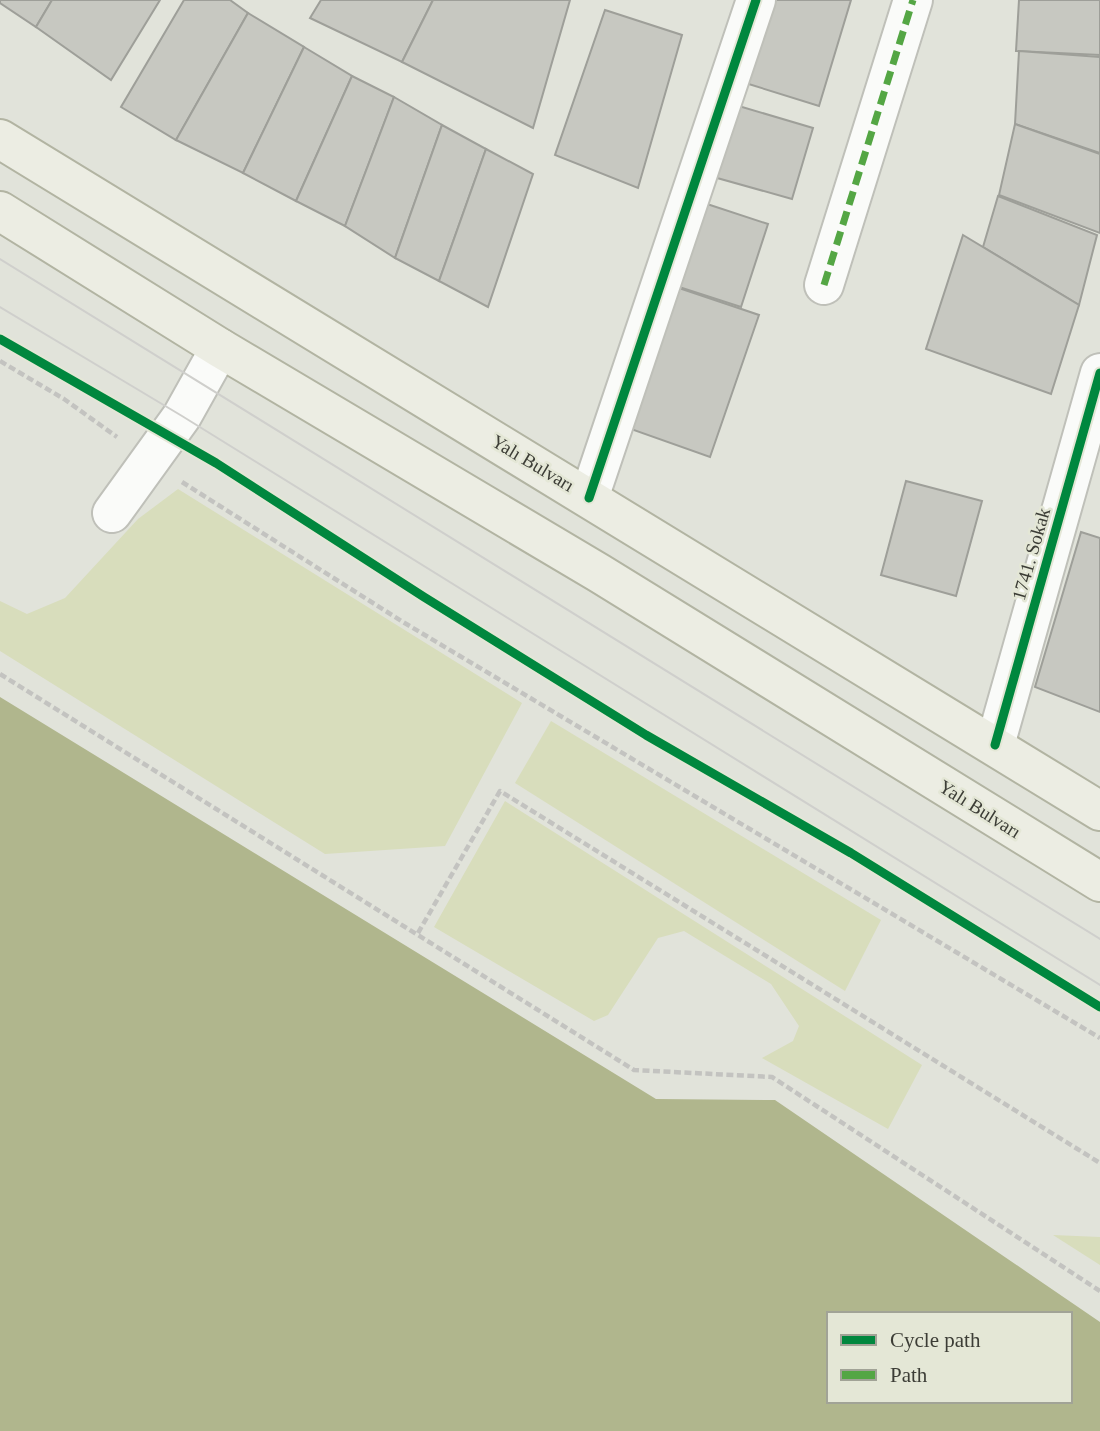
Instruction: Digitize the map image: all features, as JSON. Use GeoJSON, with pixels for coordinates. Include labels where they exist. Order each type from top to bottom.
{"type":"FeatureCollection","features":[{"type":"Feature","properties":{"kind":"main road","name":"Yalı Bulvarı"},"geometry":{"type":"LineString","coordinates":[[0,139],[1100,811]]}},
{"type":"Feature","properties":{"kind":"main road","name":"Yalı Bulvarı"},"geometry":{"type":"LineString","coordinates":[[0,211],[220,348],[599,573],[1100,882]]}},
{"type":"Feature","properties":{"kind":"street"},"geometry":{"type":"LineString","coordinates":[[589,498],[756,0]]}},
{"type":"Feature","properties":{"kind":"street"},"geometry":{"type":"LineString","coordinates":[[824,285],[913,0]]}},
{"type":"Feature","properties":{"kind":"street"},"geometry":{"type":"LineString","coordinates":[[112,513],[182,416],[220,348]]}},
{"type":"Feature","properties":{"kind":"street","name":"1741. Sokak"},"geometry":{"type":"LineString","coordinates":[[995,745],[1100,373]]}},
{"type":"Feature","properties":{"kind":"path"},"geometry":{"type":"LineString","coordinates":[[0,361],[64,399],[149,460],[403,622],[1100,1038]]}},
{"type":"Feature","properties":{"kind":"path"},"geometry":{"type":"LineString","coordinates":[[0,674],[634,1069],[772,1077],[1100,1291]]}},
{"type":"Feature","properties":{"kind":"path"},"geometry":{"type":"LineString","coordinates":[[418,933],[500,791],[1100,1163]]}},
{"type":"Feature","properties":{"kind":"shaded area"},"geometry":{"type":"Polygon","coordinates":[[[178,489],[522,703],[445,846],[325,854],[0,651],[0,601],[27,614],[65,598],[138,519],[178,489]]]}},
{"type":"Feature","properties":{"kind":"shaded area"},"geometry":{"type":"Polygon","coordinates":[[[0,697],[656,1099],[775,1100],[1100,1322],[1100,1431],[0,1431],[0,697]]]}},
{"type":"Feature","properties":{"kind":"shaded area"},"geometry":{"type":"Polygon","coordinates":[[[551,721],[881,920],[845,991],[515,783],[551,721]]]}},
{"type":"Feature","properties":{"kind":"shaded area"},"geometry":{"type":"Polygon","coordinates":[[[505,801],[922,1065],[888,1129],[762,1058],[793,1041],[799,1026],[771,984],[684,931],[658,938],[608,1015],[594,1021],[434,927],[505,801]]]}},
{"type":"Feature","properties":{"kind":"shaded area"},"geometry":{"type":"Polygon","coordinates":[[[1053,1235],[1100,1237],[1100,1265],[1053,1235]]]}},
{"type":"Feature","properties":{"kind":"building"},"geometry":{"type":"Polygon","coordinates":[[[0,0],[52,0],[36,27],[0,3],[0,0]]]}},
{"type":"Feature","properties":{"kind":"building"},"geometry":{"type":"Polygon","coordinates":[[[52,0],[160,0],[111,80],[36,27],[52,0]]]}},
{"type":"Feature","properties":{"kind":"building"},"geometry":{"type":"Polygon","coordinates":[[[184,0],[230,0],[248,13],[176,140],[121,107],[184,0]]]}},
{"type":"Feature","properties":{"kind":"building"},"geometry":{"type":"Polygon","coordinates":[[[321,0],[433,0],[402,62],[310,18],[321,0]]]}},
{"type":"Feature","properties":{"kind":"building"},"geometry":{"type":"Polygon","coordinates":[[[433,0],[570,0],[533,128],[402,62],[433,0]]]}},
{"type":"Feature","properties":{"kind":"building"},"geometry":{"type":"Polygon","coordinates":[[[764,0],[851,0],[819,106],[739,81],[764,0]]]}},
{"type":"Feature","properties":{"kind":"building"},"geometry":{"type":"Polygon","coordinates":[[[1019,0],[1100,0],[1100,55],[1016,51],[1019,0]]]}},
{"type":"Feature","properties":{"kind":"building"},"geometry":{"type":"Polygon","coordinates":[[[605,10],[682,35],[638,188],[555,155],[605,10]]]}},
{"type":"Feature","properties":{"kind":"building"},"geometry":{"type":"Polygon","coordinates":[[[248,13],[304,47],[243,173],[176,140],[248,13]]]}},
{"type":"Feature","properties":{"kind":"building"},"geometry":{"type":"Polygon","coordinates":[[[304,47],[352,76],[296,201],[243,173],[304,47]]]}},
{"type":"Feature","properties":{"kind":"building"},"geometry":{"type":"Polygon","coordinates":[[[1019,51],[1100,57],[1100,153],[1015,124],[1019,51]]]}},
{"type":"Feature","properties":{"kind":"building"},"geometry":{"type":"Polygon","coordinates":[[[352,76],[394,97],[345,226],[296,201],[352,76]]]}},
{"type":"Feature","properties":{"kind":"building"},"geometry":{"type":"Polygon","coordinates":[[[394,97],[442,125],[395,258],[345,226],[394,97]]]}},
{"type":"Feature","properties":{"kind":"building"},"geometry":{"type":"Polygon","coordinates":[[[732,104],[813,128],[792,199],[710,176],[732,104]]]}},
{"type":"Feature","properties":{"kind":"building"},"geometry":{"type":"Polygon","coordinates":[[[1015,124],[1100,154],[1100,233],[999,195],[1015,124]]]}},
{"type":"Feature","properties":{"kind":"building"},"geometry":{"type":"Polygon","coordinates":[[[442,125],[486,149],[439,281],[395,258],[442,125]]]}},
{"type":"Feature","properties":{"kind":"building"},"geometry":{"type":"Polygon","coordinates":[[[486,149],[533,174],[488,307],[439,281],[486,149]]]}},
{"type":"Feature","properties":{"kind":"building"},"geometry":{"type":"Polygon","coordinates":[[[998,196],[1097,235],[1079,305],[983,247],[998,196]]]}},
{"type":"Feature","properties":{"kind":"building"},"geometry":{"type":"Polygon","coordinates":[[[704,203],[768,224],[741,307],[676,286],[704,203]]]}},
{"type":"Feature","properties":{"kind":"building"},"geometry":{"type":"Polygon","coordinates":[[[963,235],[1079,305],[1051,394],[926,349],[963,235]]]}},
{"type":"Feature","properties":{"kind":"building"},"geometry":{"type":"Polygon","coordinates":[[[676,287],[759,315],[710,457],[628,428],[676,287]]]}},
{"type":"Feature","properties":{"kind":"building"},"geometry":{"type":"Polygon","coordinates":[[[906,481],[982,501],[956,596],[881,575],[906,481]]]}},
{"type":"Feature","properties":{"kind":"building"},"geometry":{"type":"Polygon","coordinates":[[[1081,532],[1100,538],[1100,712],[1035,687],[1081,532]]]}},
{"type":"Feature","properties":{"kind":"tram line"},"geometry":{"type":"LineString","coordinates":[[0,259],[1100,939]]}},
{"type":"Feature","properties":{"kind":"tram line"},"geometry":{"type":"LineString","coordinates":[[0,307],[182,416],[1100,985]]}},
{"type":"Feature","properties":{"kind":"marked path"},"geometry":{"type":"LineString","coordinates":[[824,285],[913,0]]}},
{"type":"Feature","properties":{"kind":"cycle path"},"geometry":{"type":"LineString","coordinates":[[589,498],[756,0]]}},
{"type":"Feature","properties":{"kind":"cycle path"},"geometry":{"type":"LineString","coordinates":[[0,339],[216,463],[646,735],[851,853],[1100,1007]]}},
{"type":"Feature","properties":{"kind":"cycle path"},"geometry":{"type":"LineString","coordinates":[[995,745],[1100,373]]}}]}
